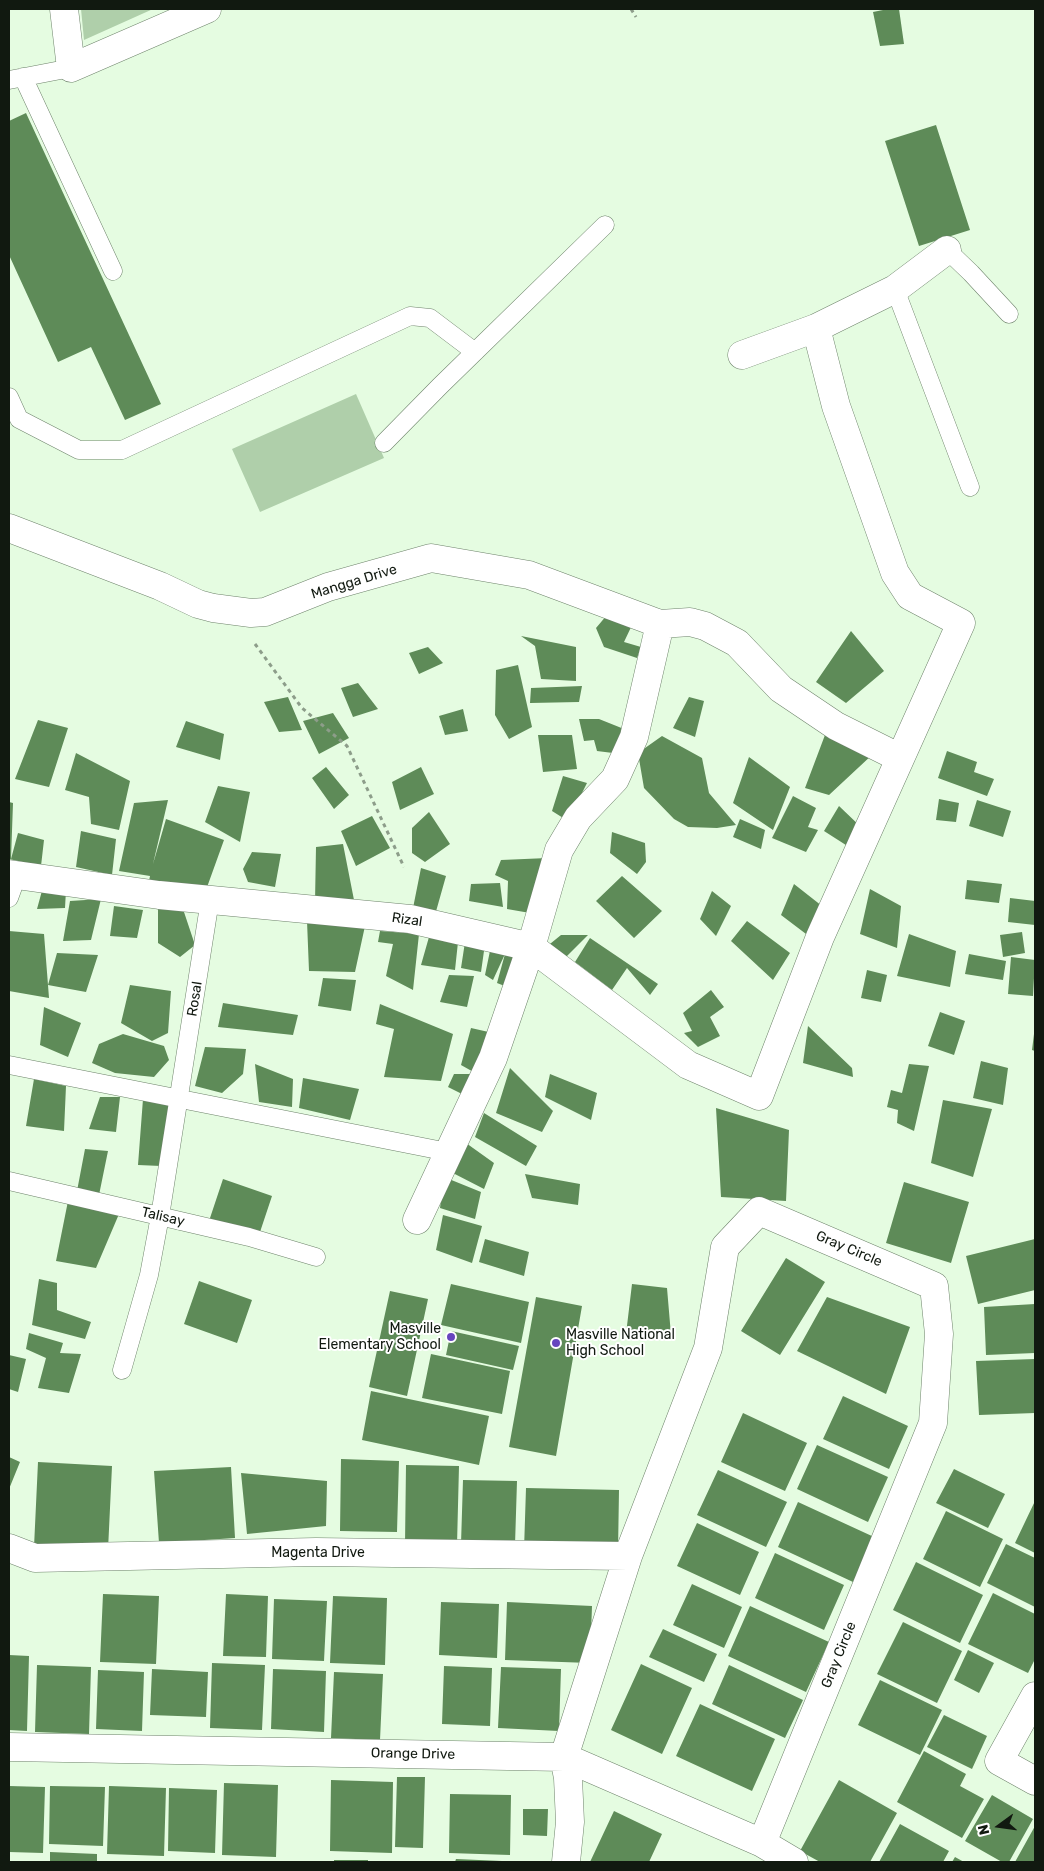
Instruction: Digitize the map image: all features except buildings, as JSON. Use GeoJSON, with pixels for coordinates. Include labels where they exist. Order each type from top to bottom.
{"type":"FeatureCollection","features":[{"type":"Feature","properties":{"kind":"street"},"geometry":{"type":"LineString","coordinates":[[64,9],[71,68],[207,9]]}},
{"type":"Feature","properties":{"kind":"street"},"geometry":{"type":"LineString","coordinates":[[742,355],[816,328],[895,289],[947,250]]}},
{"type":"Feature","properties":{"kind":"street"},"geometry":{"type":"LineString","coordinates":[[816,328],[836,406],[895,573],[910,596],[961,623],[900,758]]}},
{"type":"Feature","properties":{"kind":"street","name":"Mangga Drive"},"geometry":{"type":"LineString","coordinates":[[9,528],[160,586],[198,604],[251,613],[265,612],[328,587],[431,558],[529,575],[660,624],[690,622],[705,626],[737,643],[781,689],[836,726],[900,758]]}},
{"type":"Feature","properties":{"kind":"street"},"geometry":{"type":"LineString","coordinates":[[417,1220],[493,1058],[531,947],[559,850],[578,818],[615,779],[634,737],[660,624]]}},
{"type":"Feature","properties":{"kind":"street","name":"Rizal"},"geometry":{"type":"LineString","coordinates":[[12,882],[410,919],[531,947],[688,1065],[759,1096],[820,936],[900,758]]}},
{"type":"Feature","properties":{"kind":"street","name":"Gray Circle"},"geometry":{"type":"LineString","coordinates":[[564,1757],[628,1556],[708,1348],[725,1247],[759,1211],[934,1286],[939,1334],[933,1423],[762,1843]]}},
{"type":"Feature","properties":{"kind":"street","name":"Magenta Drive"},"geometry":{"type":"LineString","coordinates":[[9,1548],[35,1558],[316,1552],[628,1556]]}},
{"type":"Feature","properties":{"kind":"street"},"geometry":{"type":"LineString","coordinates":[[1035,1696],[999,1761],[1035,1781]]}},
{"type":"Feature","properties":{"kind":"street","name":"Orange Drive"},"geometry":{"type":"LineString","coordinates":[[9,1747],[564,1757],[762,1843],[794,1862]]}},
{"type":"Feature","properties":{"kind":"street"},"geometry":{"type":"LineString","coordinates":[[564,1757],[568,1778],[570,1822],[566,1862]]}},
{"type":"Feature","properties":{"kind":"lane"},"geometry":{"type":"LineString","coordinates":[[71,68],[16,78],[113,271]]}},
{"type":"Feature","properties":{"kind":"lane"},"geometry":{"type":"LineString","coordinates":[[384,443],[605,225]]}},
{"type":"Feature","properties":{"kind":"lane"},"geometry":{"type":"LineString","coordinates":[[947,250],[971,272],[1009,314]]}},
{"type":"Feature","properties":{"kind":"lane"},"geometry":{"type":"LineString","coordinates":[[895,289],[970,487]]}},
{"type":"Feature","properties":{"kind":"lane"},"geometry":{"type":"LineString","coordinates":[[9,397],[19,419],[79,450],[122,450],[410,316],[430,318],[475,352]]}},
{"type":"Feature","properties":{"kind":"lane","name":"Rosal"},"geometry":{"type":"LineString","coordinates":[[122,1370],[148,1275],[160,1216],[210,900]]}},
{"type":"Feature","properties":{"kind":"lane"},"geometry":{"type":"LineString","coordinates":[[9,1065],[448,1152]]}},
{"type":"Feature","properties":{"kind":"lane","name":"Talisay"},"geometry":{"type":"LineString","coordinates":[[9,1180],[249,1237],[316,1257]]}},
{"type":"Feature","properties":{"kind":"path"},"geometry":{"type":"LineString","coordinates":[[631,9],[636,17]]}},
{"type":"Feature","properties":{"kind":"path"},"geometry":{"type":"LineString","coordinates":[[232,610],[302,708],[347,746],[404,867]]}},
{"type":"Feature","properties":{"kind":"green space"},"geometry":{"type":"Polygon","coordinates":[[[81,9],[153,9],[84,40],[81,9]]]}},
{"type":"Feature","properties":{"kind":"green space"},"geometry":{"type":"Polygon","coordinates":[[[356,394],[384,458],[260,512],[232,449],[356,394]]]}},
{"type":"Feature","properties":{"kind":"place","name":"Masville Elementary School"},"geometry":{"type":"Point","coordinates":[451,1337]}},
{"type":"Feature","properties":{"kind":"place","name":"Masville National High School"},"geometry":{"type":"Point","coordinates":[556,1343]}}]}
